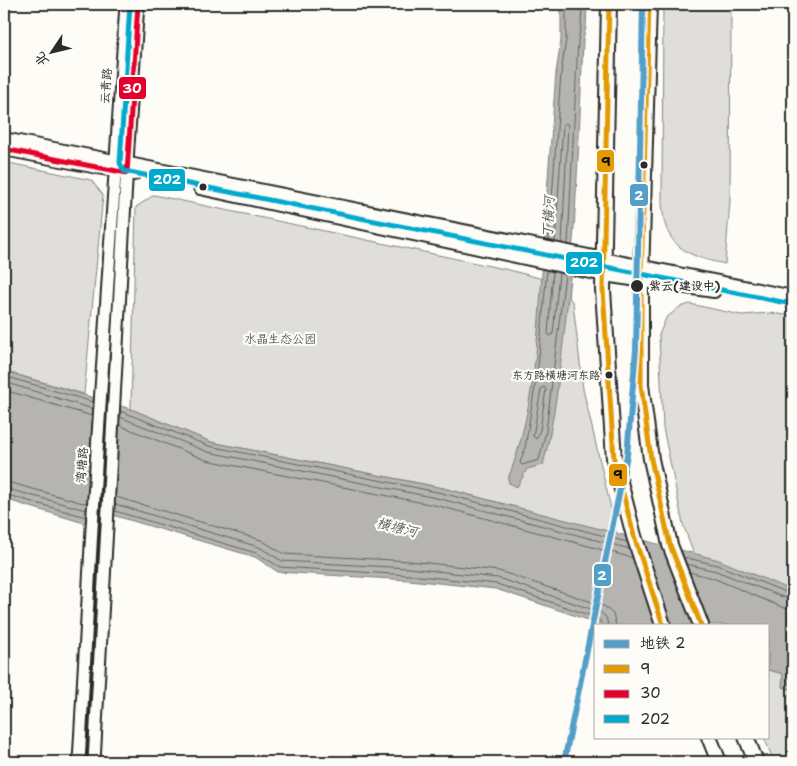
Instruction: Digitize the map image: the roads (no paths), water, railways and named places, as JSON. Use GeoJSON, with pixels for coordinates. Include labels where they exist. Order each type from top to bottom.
{"type":"FeatureCollection","features":[{"type":"Feature","properties":{"kind":"main road"},"geometry":{"type":"LineString","coordinates":[[609,4],[604,268],[614,460],[634,536],[664,624]]}},
{"type":"Feature","properties":{"kind":"main road"},"geometry":{"type":"LineString","coordinates":[[649,4],[641,385],[651,459],[670,545],[701,624]]}},
{"type":"Feature","properties":{"kind":"main road"},"geometry":{"type":"LineString","coordinates":[[4,139],[533,259],[574,261]]}},
{"type":"Feature","properties":{"kind":"main road"},"geometry":{"type":"LineString","coordinates":[[4,148],[121,167],[533,245],[574,261],[604,268],[793,297]]}},
{"type":"Feature","properties":{"kind":"main road"},"geometry":{"type":"LineString","coordinates":[[642,274],[793,304]]}},
{"type":"Feature","properties":{"kind":"main road"},"geometry":{"type":"LineString","coordinates":[[709,738],[719,762]]}},
{"type":"Feature","properties":{"kind":"main road"},"geometry":{"type":"LineString","coordinates":[[746,738],[756,762]]}},
{"type":"Feature","properties":{"kind":"street","name":"云青路"},"geometry":{"type":"LineString","coordinates":[[121,167],[126,4]]}},
{"type":"Feature","properties":{"kind":"street"},"geometry":{"type":"LineString","coordinates":[[94,762],[116,390],[121,167],[138,4]]}},
{"type":"Feature","properties":{"kind":"street","name":"湾塘路"},"geometry":{"type":"LineString","coordinates":[[79,762],[101,388],[121,167]]}},
{"type":"Feature","properties":{"kind":"water","name":"丁横河"},"geometry":{"type":"Polygon","coordinates":[[[561,4],[587,4],[586,27],[583,40],[576,187],[568,298],[558,384],[543,465],[527,469],[517,487],[509,483],[508,479],[518,451],[525,422],[535,361],[556,73],[561,40],[561,4]]]}},
{"type":"Feature","properties":{"kind":"water","name":"横塘河"},"geometry":{"type":"Polygon","coordinates":[[[4,371],[131,409],[211,442],[443,488],[719,560],[793,591],[793,690],[782,687],[783,674],[770,671],[770,624],[600,624],[496,589],[409,580],[278,572],[255,557],[109,514],[84,523],[4,499],[4,371]]]}},
{"type":"Feature","properties":{"kind":"metro line","name":"2"},"geometry":{"type":"LineString","coordinates":[[564,762],[627,455],[636,349],[643,4]]}},
{"type":"Feature","properties":{"kind":"place","name":"紫云(建设中)"},"geometry":{"type":"Point","coordinates":[637,286]}},
{"type":"Feature","properties":{"kind":"place","name":"东方路横塘河东路"},"geometry":{"type":"Point","coordinates":[609,375]}},
{"type":"Feature","properties":{"kind":"park label","name":"水晶生态公园"},"geometry":{"type":"Point","coordinates":[280,339]}}]}
